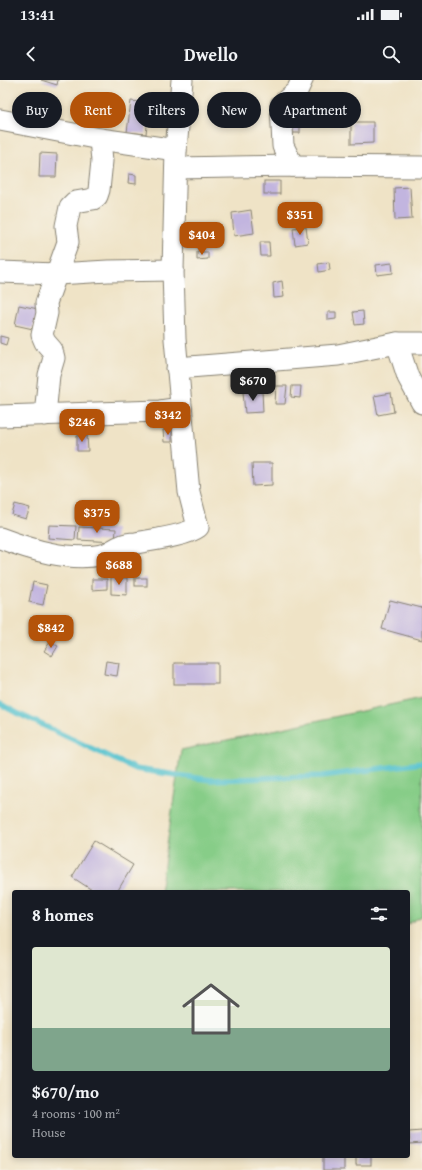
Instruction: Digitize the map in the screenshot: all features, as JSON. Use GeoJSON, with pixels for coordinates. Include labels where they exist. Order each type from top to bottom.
{"type":"FeatureCollection","features":[{"type":"Feature","properties":{"kind":"street"},"geometry":{"type":"LineString","coordinates":[[0,538],[37,550],[72,556],[103,555],[126,544],[154,540],[196,529],[198,525],[189,492],[177,368],[173,270],[176,159],[182,80]]}},
{"type":"Feature","properties":{"kind":"street"},"geometry":{"type":"LineString","coordinates":[[293,166],[283,146],[281,105],[297,91],[302,80]]}},
{"type":"Feature","properties":{"kind":"street"},"geometry":{"type":"LineString","coordinates":[[0,120],[100,139],[176,159],[293,166],[422,168]]}},
{"type":"Feature","properties":{"kind":"street"},"geometry":{"type":"LineString","coordinates":[[45,415],[49,375],[54,358],[52,350],[42,336],[47,313],[46,302],[68,242],[66,226],[70,207],[76,202],[93,199],[97,196],[99,190],[102,161],[100,139]]}},
{"type":"Feature","properties":{"kind":"street"},"geometry":{"type":"LineString","coordinates":[[0,272],[57,274],[108,271],[173,270]]}},
{"type":"Feature","properties":{"kind":"street"},"geometry":{"type":"LineString","coordinates":[[177,368],[338,355],[396,343],[422,343]]}},
{"type":"Feature","properties":{"kind":"street"},"geometry":{"type":"LineString","coordinates":[[396,343],[408,377],[422,403]]}},
{"type":"Feature","properties":{"kind":"street"},"geometry":{"type":"LineString","coordinates":[[0,416],[160,411],[181,408]]}},
{"type":"Feature","properties":{"kind":"green space"},"geometry":{"type":"Polygon","coordinates":[[[422,698],[422,916],[410,923],[410,890],[160,890],[181,750],[422,698]]]}},
{"type":"Feature","properties":{"kind":"building"},"geometry":{"type":"Polygon","coordinates":[[[41,80],[58,80],[57,85],[41,80]]]}},
{"type":"Feature","properties":{"kind":"building"},"geometry":{"type":"Polygon","coordinates":[[[131,101],[134,101],[134,128],[147,128],[146,134],[127,132],[131,101]]]}},
{"type":"Feature","properties":{"kind":"building"},"geometry":{"type":"Polygon","coordinates":[[[361,122],[373,122],[373,143],[351,144],[351,128],[361,128],[361,122]]]}},
{"type":"Feature","properties":{"kind":"building"},"geometry":{"type":"Polygon","coordinates":[[[289,128],[300,128],[300,133],[289,133],[289,128]]]}},
{"type":"Feature","properties":{"kind":"building"},"geometry":{"type":"Polygon","coordinates":[[[40,153],[57,154],[56,177],[39,177],[40,153]]]}},
{"type":"Feature","properties":{"kind":"building"},"geometry":{"type":"Polygon","coordinates":[[[129,174],[136,175],[136,184],[128,183],[129,174]]]}},
{"type":"Feature","properties":{"kind":"building"},"geometry":{"type":"Polygon","coordinates":[[[264,181],[280,181],[280,194],[264,194],[264,181]]]}},
{"type":"Feature","properties":{"kind":"building"},"geometry":{"type":"Polygon","coordinates":[[[410,187],[412,219],[395,220],[394,188],[410,187]]]}},
{"type":"Feature","properties":{"kind":"building"},"geometry":{"type":"Polygon","coordinates":[[[251,210],[254,233],[234,236],[232,213],[251,210]]]}},
{"type":"Feature","properties":{"kind":"building"},"geometry":{"type":"Polygon","coordinates":[[[306,227],[308,243],[295,245],[293,228],[306,227]]]}},
{"type":"Feature","properties":{"kind":"building"},"geometry":{"type":"Polygon","coordinates":[[[260,242],[269,242],[270,256],[261,256],[260,242]]]}},
{"type":"Feature","properties":{"kind":"building"},"geometry":{"type":"Polygon","coordinates":[[[197,252],[208,252],[208,259],[197,260],[197,252]]]}},
{"type":"Feature","properties":{"kind":"building"},"geometry":{"type":"Polygon","coordinates":[[[329,262],[330,270],[319,272],[318,264],[329,262]]]}},
{"type":"Feature","properties":{"kind":"building"},"geometry":{"type":"Polygon","coordinates":[[[392,263],[393,273],[377,275],[376,265],[392,263]]]}},
{"type":"Feature","properties":{"kind":"building"},"geometry":{"type":"Polygon","coordinates":[[[282,281],[284,297],[274,298],[273,283],[282,281]]]}},
{"type":"Feature","properties":{"kind":"building"},"geometry":{"type":"Polygon","coordinates":[[[19,305],[38,309],[33,329],[15,325],[19,305]]]}},
{"type":"Feature","properties":{"kind":"building"},"geometry":{"type":"Polygon","coordinates":[[[363,311],[364,324],[355,325],[353,312],[363,311]]]}},
{"type":"Feature","properties":{"kind":"building"},"geometry":{"type":"Polygon","coordinates":[[[328,312],[336,312],[336,319],[328,320],[328,312]]]}},
{"type":"Feature","properties":{"kind":"building"},"geometry":{"type":"Polygon","coordinates":[[[0,336],[8,338],[6,345],[0,343],[0,336]]]}},
{"type":"Feature","properties":{"kind":"building"},"geometry":{"type":"Polygon","coordinates":[[[276,386],[287,386],[285,404],[275,404],[276,386]]]}},
{"type":"Feature","properties":{"kind":"building"},"geometry":{"type":"Polygon","coordinates":[[[292,386],[301,386],[300,398],[291,397],[292,386]]]}},
{"type":"Feature","properties":{"kind":"building"},"geometry":{"type":"Polygon","coordinates":[[[262,391],[263,412],[245,413],[243,392],[262,391]]]}},
{"type":"Feature","properties":{"kind":"building"},"geometry":{"type":"Polygon","coordinates":[[[391,393],[394,412],[378,415],[374,396],[391,393]]]}},
{"type":"Feature","properties":{"kind":"building"},"geometry":{"type":"Polygon","coordinates":[[[163,430],[172,430],[172,442],[164,442],[163,430]]]}},
{"type":"Feature","properties":{"kind":"building"},"geometry":{"type":"Polygon","coordinates":[[[87,435],[88,451],[77,451],[77,436],[87,435]]]}},
{"type":"Feature","properties":{"kind":"building"},"geometry":{"type":"Polygon","coordinates":[[[252,463],[272,463],[272,485],[253,486],[252,463]]]}},
{"type":"Feature","properties":{"kind":"building"},"geometry":{"type":"Polygon","coordinates":[[[15,504],[30,508],[26,519],[12,515],[15,504]]]}},
{"type":"Feature","properties":{"kind":"building"},"geometry":{"type":"Polygon","coordinates":[[[49,525],[76,526],[75,540],[48,538],[49,525]]]}},
{"type":"Feature","properties":{"kind":"building"},"geometry":{"type":"Polygon","coordinates":[[[79,527],[116,529],[115,542],[78,540],[79,527]]]}},
{"type":"Feature","properties":{"kind":"building"},"geometry":{"type":"Polygon","coordinates":[[[111,577],[127,578],[127,595],[111,594],[111,577]]]}},
{"type":"Feature","properties":{"kind":"building"},"geometry":{"type":"Polygon","coordinates":[[[135,578],[147,578],[147,586],[135,586],[135,578]]]}},
{"type":"Feature","properties":{"kind":"building"},"geometry":{"type":"Polygon","coordinates":[[[92,579],[107,579],[107,589],[92,590],[92,579]]]}},
{"type":"Feature","properties":{"kind":"building"},"geometry":{"type":"Polygon","coordinates":[[[33,582],[47,585],[43,605],[29,602],[33,582]]]}},
{"type":"Feature","properties":{"kind":"building"},"geometry":{"type":"Polygon","coordinates":[[[390,600],[422,608],[422,640],[382,629],[390,600]]]}},
{"type":"Feature","properties":{"kind":"building"},"geometry":{"type":"Polygon","coordinates":[[[50,642],[58,646],[52,656],[44,651],[50,642]]]}},
{"type":"Feature","properties":{"kind":"building"},"geometry":{"type":"Polygon","coordinates":[[[106,661],[119,663],[117,676],[104,674],[106,661]]]}},
{"type":"Feature","properties":{"kind":"building"},"geometry":{"type":"Polygon","coordinates":[[[174,663],[218,663],[218,684],[174,684],[174,663]]]}},
{"type":"Feature","properties":{"kind":"building"},"geometry":{"type":"Polygon","coordinates":[[[94,841],[133,865],[118,890],[92,890],[72,877],[94,841]]]}},
{"type":"Feature","properties":{"kind":"building"},"geometry":{"type":"Polygon","coordinates":[[[422,1131],[422,1143],[410,1144],[410,1132],[422,1131]]]}},
{"type":"Feature","properties":{"kind":"building"},"geometry":{"type":"Polygon","coordinates":[[[323,1158],[344,1158],[344,1170],[323,1170],[323,1158]]]}},
{"type":"Feature","properties":{"kind":"building"},"geometry":{"type":"Polygon","coordinates":[[[356,1158],[371,1158],[371,1165],[356,1165],[356,1158]]]}},
{"type":"Feature","properties":{"kind":"waterway"},"geometry":{"type":"LineString","coordinates":[[0,704],[135,769],[211,780],[322,776],[422,763]]}}]}
